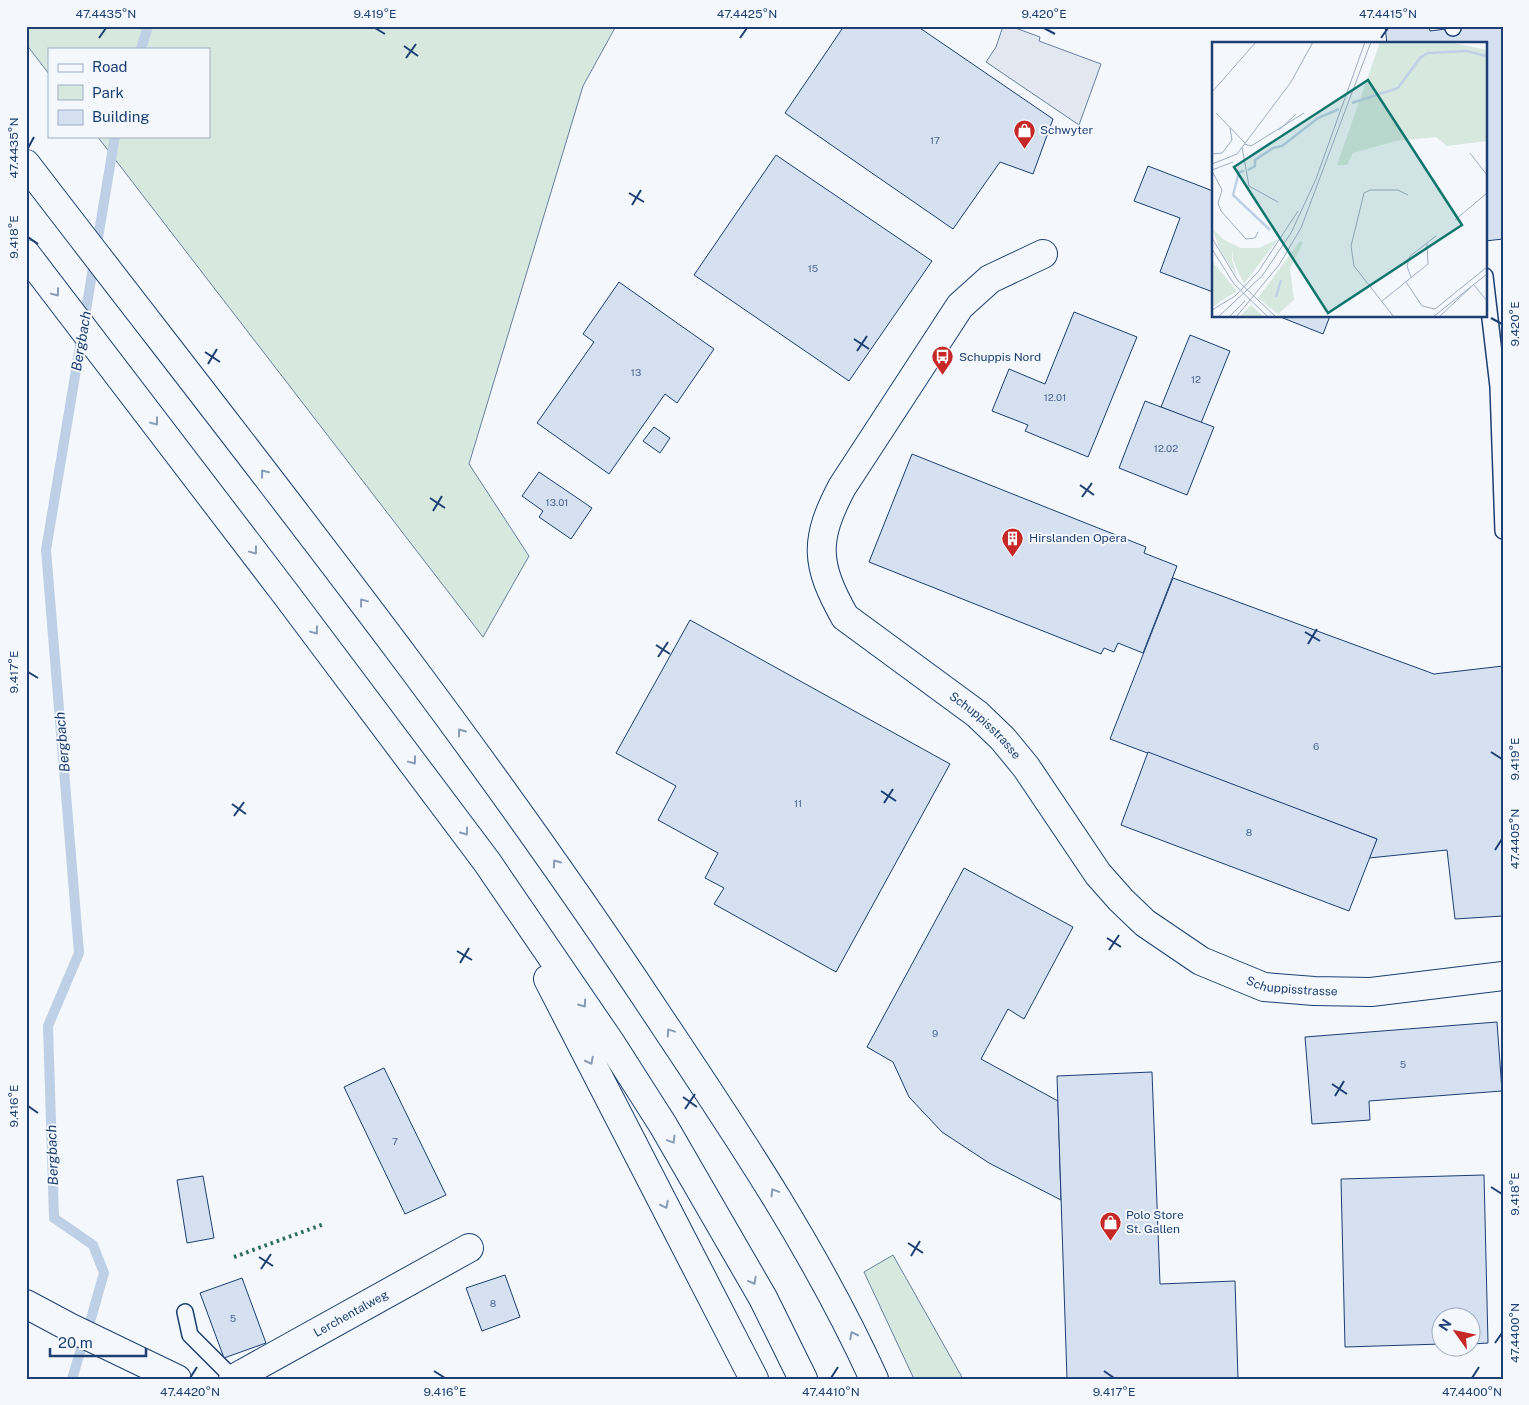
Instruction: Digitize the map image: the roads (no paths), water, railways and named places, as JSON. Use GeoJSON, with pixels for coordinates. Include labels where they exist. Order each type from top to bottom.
{"type":"FeatureCollection","features":[{"type":"Feature","properties":{"kind":"main road"},"geometry":{"type":"LineString","coordinates":[[26,164],[443,708],[584,903],[770,1185],[815,1261],[874,1379]]}},
{"type":"Feature","properties":{"kind":"main road"},"geometry":{"type":"LineString","coordinates":[[26,254],[297,608],[487,862],[612,1044],[663,1125],[763,1298],[803,1379]]}},
{"type":"Feature","properties":{"kind":"main road","name":"Schuppisstrasse"},"geometry":{"type":"LineString","coordinates":[[1043,254],[990,279],[960,306],[842,487],[828,514],[820,545],[823,571],[831,593],[845,617],[977,714],[990,726],[1026,767],[1098,874],[1120,900],[1145,923],[1201,962],[1264,987],[1314,992],[1371,992],[1503,976]]}},
{"type":"Feature","properties":{"kind":"main road"},"geometry":{"type":"LineString","coordinates":[[487,862],[754,1379]]}},
{"type":"Feature","properties":{"kind":"main road","name":"Lerchentalweg"},"geometry":{"type":"LineString","coordinates":[[233,1379],[469,1248]]}},
{"type":"Feature","properties":{"kind":"main road"},"geometry":{"type":"LineString","coordinates":[[26,1304],[177,1379]]}},
{"type":"Feature","properties":{"kind":"lane"},"geometry":{"type":"LineString","coordinates":[[1486,282],[1498,349],[1503,531]]}},
{"type":"Feature","properties":{"kind":"lane"},"geometry":{"type":"LineString","coordinates":[[185,1312],[190,1335],[233,1379]]}},
{"type":"Feature","properties":{"kind":"waterway","name":"Bergbach"},"geometry":{"type":"LineString","coordinates":[[141,48],[148,26]]}},
{"type":"Feature","properties":{"kind":"waterway","name":"Bergbach"},"geometry":{"type":"LineString","coordinates":[[90,1322],[104,1273],[93,1245],[54,1218],[48,1026],[79,953],[46,550],[115,138]]}},
{"type":"Feature","properties":{"kind":"waterway","name":"Bergbach"},"geometry":{"type":"LineString","coordinates":[[72,1379],[81,1349]]}},
{"type":"Feature","properties":{"kind":"place","name":"Schwyter"},"geometry":{"type":"Point","coordinates":[1024,149]}},
{"type":"Feature","properties":{"kind":"place","name":"Schuppis Nord"},"geometry":{"type":"Point","coordinates":[943,376]}},
{"type":"Feature","properties":{"kind":"place","name":"Hirslanden Opera"},"geometry":{"type":"Point","coordinates":[1013,557]}},
{"type":"Feature","properties":{"kind":"place","name":"Polo Store St. Gallen"},"geometry":{"type":"Point","coordinates":[1110,1241]}}]}
